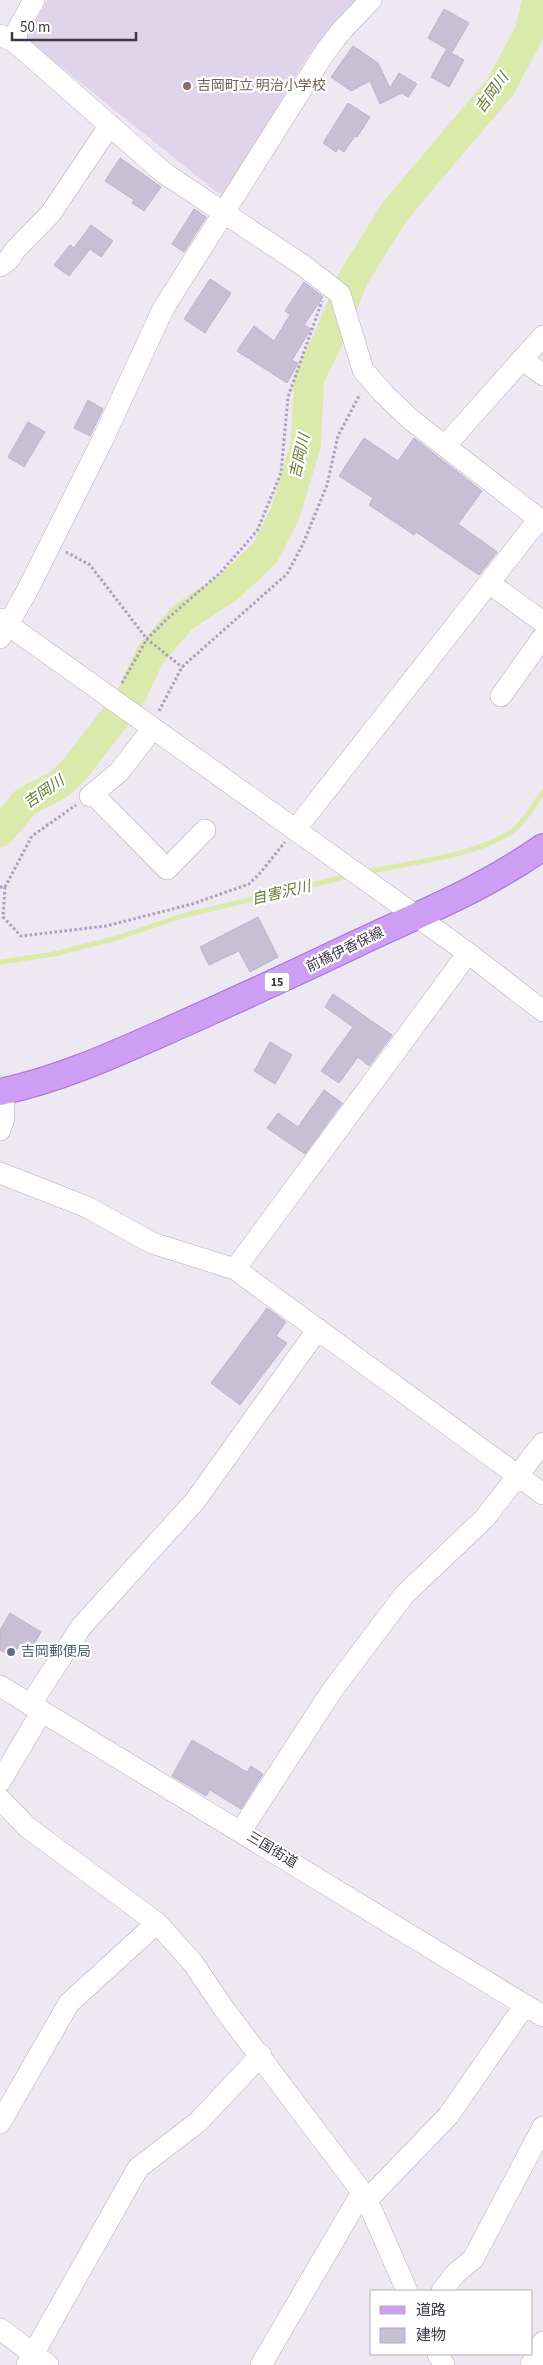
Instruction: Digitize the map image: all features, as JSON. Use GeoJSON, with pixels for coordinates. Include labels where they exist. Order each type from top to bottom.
{"type":"FeatureCollection","features":[{"type":"Feature","properties":{"kind":"main road","name":"前橋伊香保線"},"geometry":{"type":"LineString","coordinates":[[2,1091],[87,1066],[293,974],[414,916],[477,889],[511,870],[543,847]]}},
{"type":"Feature","properties":{"kind":"street"},"geometry":{"type":"LineString","coordinates":[[34,0],[17,31],[8,39],[164,173],[225,212],[334,289],[363,370],[367,375],[410,419],[541,521],[489,582],[295,830]]}},
{"type":"Feature","properties":{"kind":"street"},"geometry":{"type":"LineString","coordinates":[[371,0],[342,30],[325,52],[164,309],[102,441],[50,543],[3,627],[147,724],[468,954],[543,1011]]}},
{"type":"Feature","properties":{"kind":"street"},"geometry":{"type":"LineString","coordinates":[[0,266],[8,260],[16,249],[51,213],[110,125]]}},
{"type":"Feature","properties":{"kind":"street"},"geometry":{"type":"LineString","coordinates":[[445,446],[543,336]]}},
{"type":"Feature","properties":{"kind":"street"},"geometry":{"type":"LineString","coordinates":[[522,359],[543,374]]}},
{"type":"Feature","properties":{"kind":"street"},"geometry":{"type":"LineString","coordinates":[[489,582],[543,622]]}},
{"type":"Feature","properties":{"kind":"street"},"geometry":{"type":"LineString","coordinates":[[501,696],[543,637]]}},
{"type":"Feature","properties":{"kind":"street"},"geometry":{"type":"LineString","coordinates":[[147,724],[119,772],[91,795],[166,869],[205,830]]}},
{"type":"Feature","properties":{"kind":"street"},"geometry":{"type":"LineString","coordinates":[[235,1269],[468,954]]}},
{"type":"Feature","properties":{"kind":"street"},"geometry":{"type":"LineString","coordinates":[[0,1130],[4,1118],[2,1091]]}},
{"type":"Feature","properties":{"kind":"street"},"geometry":{"type":"LineString","coordinates":[[0,1173],[87,1207],[152,1242],[235,1269],[543,1494]]}},
{"type":"Feature","properties":{"kind":"street"},"geometry":{"type":"LineString","coordinates":[[0,1782],[36,1708],[81,1627],[195,1502],[318,1328]]}},
{"type":"Feature","properties":{"kind":"street"},"geometry":{"type":"LineString","coordinates":[[241,1831],[331,1692],[404,1595],[484,1519],[519,1476],[543,1442]]}},
{"type":"Feature","properties":{"kind":"street","name":"三国街道"},"geometry":{"type":"LineString","coordinates":[[0,1686],[543,2016]]}},
{"type":"Feature","properties":{"kind":"street"},"geometry":{"type":"LineString","coordinates":[[0,1799],[27,1827],[157,1923],[193,1963],[224,2009],[356,2184],[364,2197],[407,2290]]}},
{"type":"Feature","properties":{"kind":"street"},"geometry":{"type":"LineString","coordinates":[[0,2123],[69,2003],[157,1923]]}},
{"type":"Feature","properties":{"kind":"street"},"geometry":{"type":"LineString","coordinates":[[261,2365],[364,2197],[448,2116],[525,2005]]}},
{"type":"Feature","properties":{"kind":"street"},"geometry":{"type":"LineString","coordinates":[[0,2329],[36,2361],[138,2168],[198,2122],[260,2056]]}},
{"type":"Feature","properties":{"kind":"street"},"geometry":{"type":"LineString","coordinates":[[443,2290],[454,2274],[473,2259],[543,2127]]}},
{"type":"Feature","properties":{"kind":"street"},"geometry":{"type":"LineString","coordinates":[[531,2365],[543,2342]]}},
{"type":"Feature","properties":{"kind":"path"},"geometry":{"type":"LineString","coordinates":[[115,702],[147,639],[220,573],[257,530],[281,473],[288,397],[334,289]]}},
{"type":"Feature","properties":{"kind":"path"},"geometry":{"type":"LineString","coordinates":[[147,724],[160,708],[182,667],[287,574],[303,544],[327,485],[338,436],[358,399],[367,375]]}},
{"type":"Feature","properties":{"kind":"path"},"geometry":{"type":"LineString","coordinates":[[50,543],[90,565],[147,639],[182,667]]}},
{"type":"Feature","properties":{"kind":"path"},"geometry":{"type":"LineString","coordinates":[[91,795],[56,817],[32,836],[5,887],[2,917],[21,936],[106,926],[192,904],[249,884],[295,830]]}},
{"type":"Feature","properties":{"kind":"path"},"geometry":{"type":"LineString","coordinates":[[0,888],[5,887]]}},
{"type":"Feature","properties":{"kind":"shaded area","name":"吉岡町立 明治小学校"},"geometry":{"type":"Polygon","coordinates":[[[47,0],[359,0],[309,54],[223,197],[26,39],[47,0]]]}},
{"type":"Feature","properties":{"kind":"building"},"geometry":{"type":"Polygon","coordinates":[[[444,9],[469,23],[452,52],[428,38],[444,9]]]}},
{"type":"Feature","properties":{"kind":"building"},"geometry":{"type":"Polygon","coordinates":[[[353,46],[378,63],[390,88],[399,73],[417,84],[408,97],[402,93],[380,104],[370,81],[351,91],[331,77],[353,46]]]}},
{"type":"Feature","properties":{"kind":"building"},"geometry":{"type":"Polygon","coordinates":[[[446,50],[464,60],[449,87],[431,77],[446,50]]]}},
{"type":"Feature","properties":{"kind":"building"},"geometry":{"type":"Polygon","coordinates":[[[348,103],[370,117],[344,152],[338,148],[336,152],[323,143],[348,103]]]}},
{"type":"Feature","properties":{"kind":"building"},"geometry":{"type":"Polygon","coordinates":[[[120,158],[161,187],[144,211],[132,203],[134,200],[105,181],[120,158]]]}},
{"type":"Feature","properties":{"kind":"building"},"geometry":{"type":"Polygon","coordinates":[[[194,209],[206,217],[184,252],[172,244],[194,209]]]}},
{"type":"Feature","properties":{"kind":"building"},"geometry":{"type":"Polygon","coordinates":[[[91,225],[113,241],[101,257],[90,249],[69,276],[54,265],[70,245],[74,248],[91,225]]]}},
{"type":"Feature","properties":{"kind":"building"},"geometry":{"type":"Polygon","coordinates":[[[210,279],[231,293],[205,333],[184,319],[210,279]]]}},
{"type":"Feature","properties":{"kind":"building"},"geometry":{"type":"Polygon","coordinates":[[[304,282],[323,297],[304,325],[311,329],[292,360],[298,363],[287,383],[237,351],[254,326],[274,341],[290,315],[285,311],[304,282]]]}},
{"type":"Feature","properties":{"kind":"building"},"geometry":{"type":"Polygon","coordinates":[[[88,400],[103,409],[90,436],[74,428],[88,400]]]}},
{"type":"Feature","properties":{"kind":"building"},"geometry":{"type":"Polygon","coordinates":[[[28,422],[45,432],[24,467],[8,457],[28,422]]]}},
{"type":"Feature","properties":{"kind":"building"},"geometry":{"type":"Polygon","coordinates":[[[364,438],[398,461],[414,438],[482,491],[458,524],[497,552],[479,575],[416,532],[414,535],[369,505],[373,498],[339,476],[364,438]]]}},
{"type":"Feature","properties":{"kind":"building"},"geometry":{"type":"Polygon","coordinates":[[[258,917],[278,957],[250,972],[239,951],[209,965],[200,947],[258,917]]]}},
{"type":"Feature","properties":{"kind":"building"},"geometry":{"type":"Polygon","coordinates":[[[333,994],[392,1035],[369,1066],[358,1057],[339,1083],[321,1071],[353,1027],[325,1007],[333,994]]]}},
{"type":"Feature","properties":{"kind":"building"},"geometry":{"type":"Polygon","coordinates":[[[270,1042],[292,1055],[275,1084],[254,1071],[270,1042]]]}},
{"type":"Feature","properties":{"kind":"building"},"geometry":{"type":"Polygon","coordinates":[[[324,1090],[342,1103],[305,1154],[267,1128],[278,1113],[298,1127],[324,1090]]]}},
{"type":"Feature","properties":{"kind":"building"},"geometry":{"type":"Polygon","coordinates":[[[267,1308],[286,1322],[276,1336],[287,1343],[240,1405],[211,1383],[267,1308]]]}},
{"type":"Feature","properties":{"kind":"building"},"geometry":{"type":"Polygon","coordinates":[[[10,1613],[41,1632],[30,1651],[20,1644],[12,1657],[0,1650],[0,1630],[10,1613]]]}},
{"type":"Feature","properties":{"kind":"building"},"geometry":{"type":"Polygon","coordinates":[[[192,1740],[247,1772],[251,1766],[263,1774],[241,1809],[210,1790],[206,1796],[172,1776],[192,1740]]]}},
{"type":"Feature","properties":{"kind":"waterway","name":"吉岡川"},"geometry":{"type":"LineString","coordinates":[[0,832],[25,802],[58,785],[75,769],[130,698],[150,655],[183,617],[229,587],[265,553],[285,514],[306,444],[309,379],[328,340],[354,277],[395,211],[501,86],[530,31],[537,0]]}},
{"type":"Feature","properties":{"kind":"waterway","name":"自害沢川"},"geometry":{"type":"LineString","coordinates":[[367,872],[444,857],[483,846],[515,829],[527,816],[543,792]]}},
{"type":"Feature","properties":{"kind":"waterway","name":"自害沢川"},"geometry":{"type":"LineString","coordinates":[[0,962],[54,954],[117,938],[182,916],[349,876]]}},
{"type":"Feature","properties":{"kind":"place","name":"吉岡町立 明治小学校"},"geometry":{"type":"Point","coordinates":[187,86]}},
{"type":"Feature","properties":{"kind":"place","name":"吉岡郵便局"},"geometry":{"type":"Point","coordinates":[11,1652]}}]}
